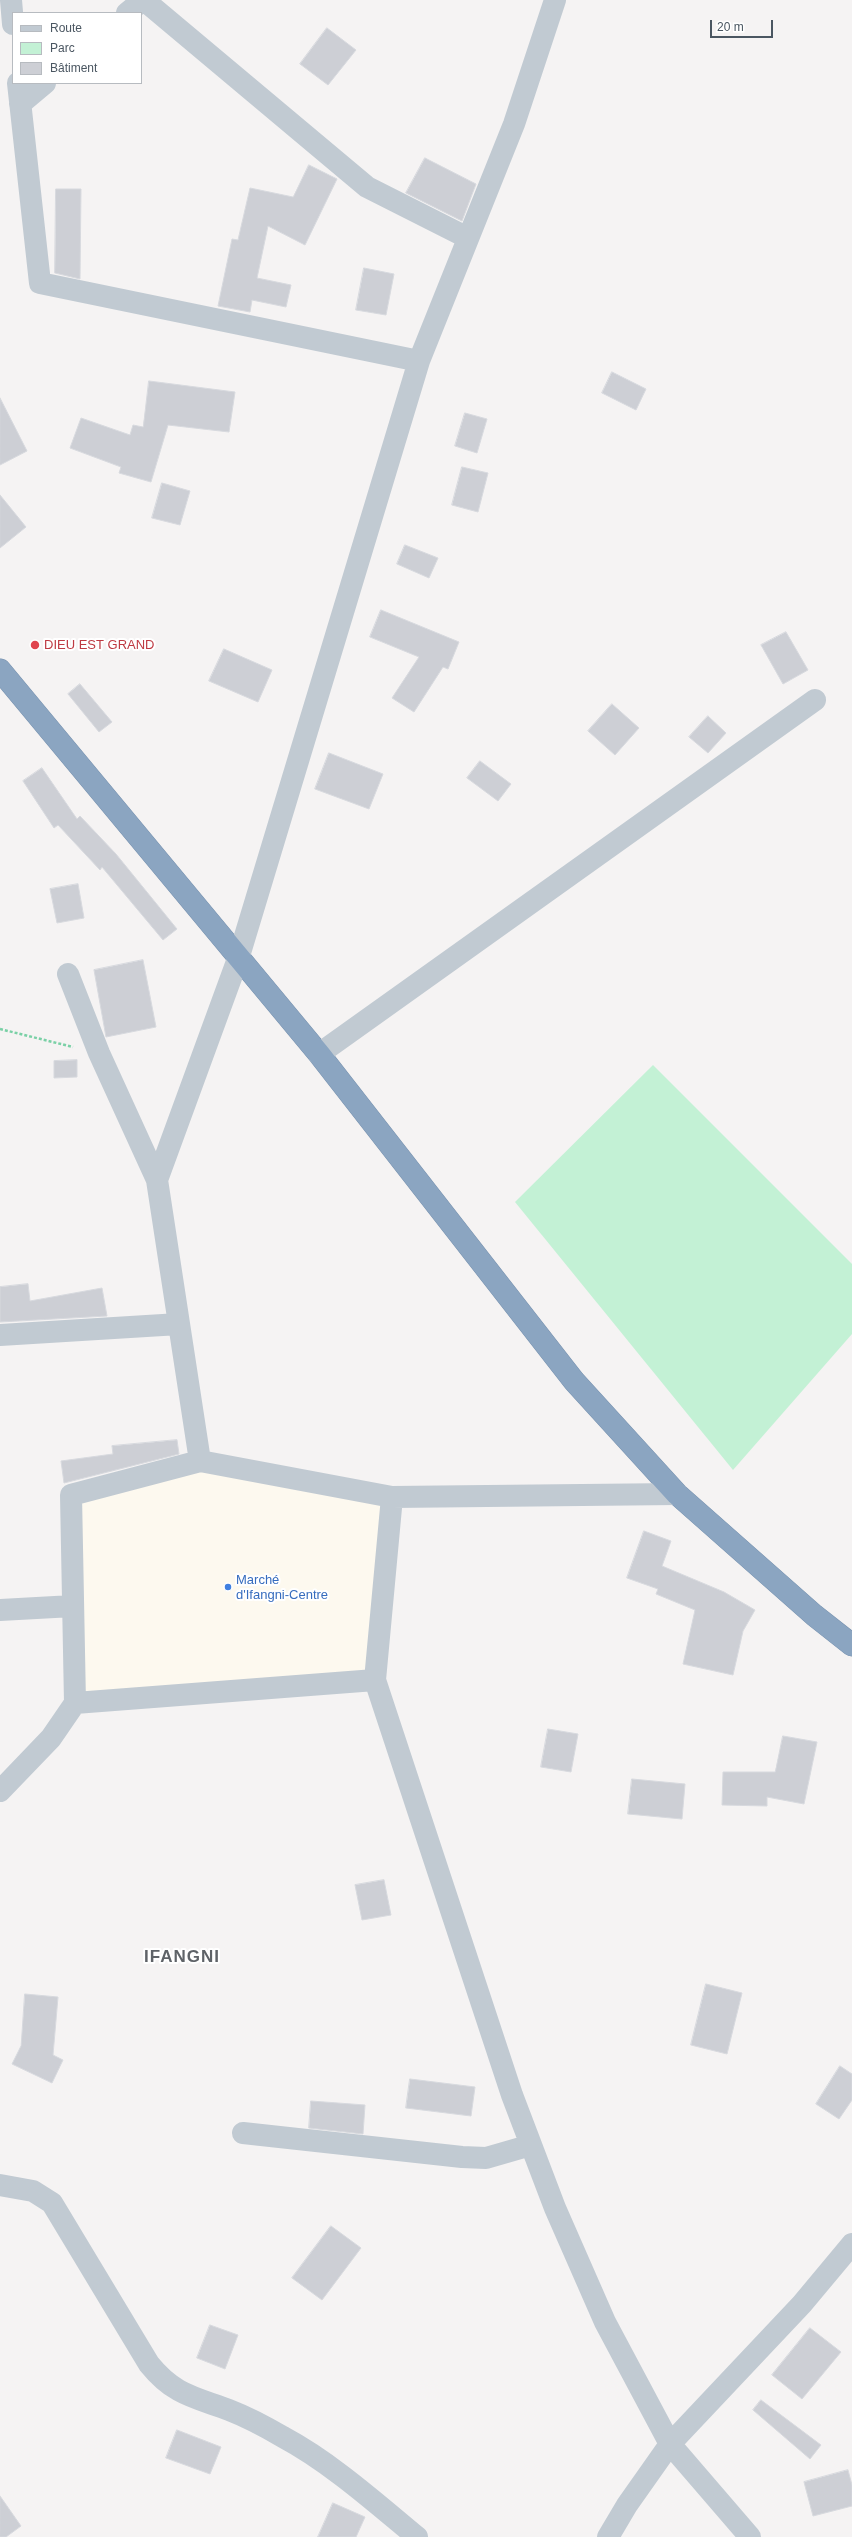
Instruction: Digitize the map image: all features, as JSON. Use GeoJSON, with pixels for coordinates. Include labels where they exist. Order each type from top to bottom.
{"type":"FeatureCollection","features":[{"type":"Feature","properties":{"kind":"highway"},"geometry":{"type":"LineString","coordinates":[[0,670],[239,956],[318,1054],[574,1381],[677,1494],[814,1615],[852,1645]]}},
{"type":"Feature","properties":{"kind":"street"},"geometry":{"type":"LineString","coordinates":[[11,0],[12,12]]}},
{"type":"Feature","properties":{"kind":"street"},"geometry":{"type":"LineString","coordinates":[[128,12],[143,0],[367,187],[468,238]]}},
{"type":"Feature","properties":{"kind":"street"},"geometry":{"type":"LineString","coordinates":[[157,1180],[239,956],[419,361],[514,124],[555,0]]}},
{"type":"Feature","properties":{"kind":"street"},"geometry":{"type":"LineString","coordinates":[[18,84],[40,284],[419,361]]}},
{"type":"Feature","properties":{"kind":"street"},"geometry":{"type":"LineString","coordinates":[[20,104],[44,84]]}},
{"type":"Feature","properties":{"kind":"street"},"geometry":{"type":"LineString","coordinates":[[318,1054],[815,700]]}},
{"type":"Feature","properties":{"kind":"street"},"geometry":{"type":"LineString","coordinates":[[68,974],[99,1053],[157,1180],[200,1461]]}},
{"type":"Feature","properties":{"kind":"street"},"geometry":{"type":"LineString","coordinates":[[0,1335],[179,1324]]}},
{"type":"Feature","properties":{"kind":"street"},"geometry":{"type":"LineString","coordinates":[[0,1791],[51,1738],[75,1703],[71,1495],[200,1461],[392,1497],[677,1494]]}},
{"type":"Feature","properties":{"kind":"street"},"geometry":{"type":"LineString","coordinates":[[392,1497],[375,1680],[531,2145],[555,2208],[605,2322],[670,2444],[750,2537]]}},
{"type":"Feature","properties":{"kind":"street"},"geometry":{"type":"LineString","coordinates":[[0,1610],[73,1606]]}},
{"type":"Feature","properties":{"kind":"street"},"geometry":{"type":"LineString","coordinates":[[75,1703],[375,1680]]}},
{"type":"Feature","properties":{"kind":"street"},"geometry":{"type":"LineString","coordinates":[[242,2133],[462,2158],[486,2158],[531,2145]]}},
{"type":"Feature","properties":{"kind":"street"},"geometry":{"type":"LineString","coordinates":[[0,2185],[33,2191],[52,2204],[149,2364],[168,2385],[194,2399],[229,2410],[285,2437],[347,2480],[417,2537]]}},
{"type":"Feature","properties":{"kind":"street"},"geometry":{"type":"LineString","coordinates":[[608,2537],[627,2505],[670,2444],[802,2304],[852,2244]]}},
{"type":"Feature","properties":{"kind":"path"},"geometry":{"type":"LineString","coordinates":[[0,1029],[99,1053]]}},
{"type":"Feature","properties":{"kind":"shaded area","name":"Marché d'Ifangni-Centre"},"geometry":{"type":"Polygon","coordinates":[[[202,1468],[384,1502],[366,1673],[84,1693],[79,1502],[202,1468]]]}},
{"type":"Feature","properties":{"kind":"green space"},"geometry":{"type":"Polygon","coordinates":[[[653,1065],[852,1264],[852,1334],[733,1470],[515,1202],[653,1065]]]}},
{"type":"Feature","properties":{"kind":"building"},"geometry":{"type":"Polygon","coordinates":[[[327,28],[356,50],[328,85],[300,64],[327,28]]]}},
{"type":"Feature","properties":{"kind":"building"},"geometry":{"type":"Polygon","coordinates":[[[425,158],[476,184],[462,221],[406,193],[425,158]]]}},
{"type":"Feature","properties":{"kind":"building"},"geometry":{"type":"Polygon","coordinates":[[[309,165],[337,179],[305,245],[268,226],[257,278],[291,285],[286,307],[252,300],[250,312],[218,306],[232,239],[238,240],[250,188],[293,197],[309,165]]]}},
{"type":"Feature","properties":{"kind":"building"},"geometry":{"type":"Polygon","coordinates":[[[56,189],[81,189],[80,279],[55,273],[56,189]]]}},
{"type":"Feature","properties":{"kind":"building"},"geometry":{"type":"Polygon","coordinates":[[[364,268],[394,274],[386,315],[356,310],[364,268]]]}},
{"type":"Feature","properties":{"kind":"building"},"geometry":{"type":"Polygon","coordinates":[[[612,372],[646,389],[636,410],[602,393],[612,372]]]}},
{"type":"Feature","properties":{"kind":"building"},"geometry":{"type":"Polygon","coordinates":[[[149,381],[235,392],[229,432],[168,425],[151,482],[119,473],[121,467],[70,448],[81,418],[130,435],[133,425],[143,427],[149,381]]]}},
{"type":"Feature","properties":{"kind":"building"},"geometry":{"type":"Polygon","coordinates":[[[0,398],[27,451],[0,465],[0,398]]]}},
{"type":"Feature","properties":{"kind":"building"},"geometry":{"type":"Polygon","coordinates":[[[465,413],[487,419],[477,453],[455,446],[465,413]]]}},
{"type":"Feature","properties":{"kind":"building"},"geometry":{"type":"Polygon","coordinates":[[[462,467],[488,473],[478,512],[452,505],[462,467]]]}},
{"type":"Feature","properties":{"kind":"building"},"geometry":{"type":"Polygon","coordinates":[[[162,483],[190,491],[180,525],[152,518],[162,483]]]}},
{"type":"Feature","properties":{"kind":"building"},"geometry":{"type":"Polygon","coordinates":[[[0,495],[26,527],[0,548],[0,495]]]}},
{"type":"Feature","properties":{"kind":"building"},"geometry":{"type":"Polygon","coordinates":[[[405,545],[438,558],[429,578],[397,564],[405,545]]]}},
{"type":"Feature","properties":{"kind":"building"},"geometry":{"type":"Polygon","coordinates":[[[381,610],[459,642],[448,669],[443,667],[414,712],[392,698],[419,657],[370,637],[381,610]]]}},
{"type":"Feature","properties":{"kind":"building"},"geometry":{"type":"Polygon","coordinates":[[[786,632],[808,670],[783,684],[761,645],[786,632]]]}},
{"type":"Feature","properties":{"kind":"building"},"geometry":{"type":"Polygon","coordinates":[[[224,649],[272,670],[258,702],[209,681],[224,649]]]}},
{"type":"Feature","properties":{"kind":"building"},"geometry":{"type":"Polygon","coordinates":[[[80,684],[112,722],[99,732],[68,694],[80,684]]]}},
{"type":"Feature","properties":{"kind":"building"},"geometry":{"type":"Polygon","coordinates":[[[612,704],[639,728],[615,755],[588,731],[612,704]]]}},
{"type":"Feature","properties":{"kind":"building"},"geometry":{"type":"Polygon","coordinates":[[[708,716],[726,733],[708,753],[689,737],[708,716]]]}},
{"type":"Feature","properties":{"kind":"building"},"geometry":{"type":"Polygon","coordinates":[[[329,753],[383,774],[369,809],[315,789],[329,753]]]}},
{"type":"Feature","properties":{"kind":"building"},"geometry":{"type":"Polygon","coordinates":[[[480,761],[511,784],[498,801],[467,778],[480,761]]]}},
{"type":"Feature","properties":{"kind":"building"},"geometry":{"type":"Polygon","coordinates":[[[42,768],[77,819],[80,816],[116,854],[177,929],[163,940],[102,867],[100,870],[58,825],[54,828],[23,781],[42,768]]]}},
{"type":"Feature","properties":{"kind":"building"},"geometry":{"type":"Polygon","coordinates":[[[78,884],[84,918],[57,923],[50,889],[78,884]]]}},
{"type":"Feature","properties":{"kind":"building"},"geometry":{"type":"Polygon","coordinates":[[[143,960],[156,1027],[106,1037],[94,970],[143,960]]]}},
{"type":"Feature","properties":{"kind":"building"},"geometry":{"type":"Polygon","coordinates":[[[77,1060],[77,1077],[54,1078],[54,1061],[77,1060]]]}},
{"type":"Feature","properties":{"kind":"building"},"geometry":{"type":"Polygon","coordinates":[[[28,1284],[30,1301],[102,1288],[107,1316],[0,1322],[0,1287],[28,1284]]]}},
{"type":"Feature","properties":{"kind":"building"},"geometry":{"type":"Polygon","coordinates":[[[177,1440],[179,1454],[64,1483],[61,1461],[113,1454],[112,1446],[177,1440]]]}},
{"type":"Feature","properties":{"kind":"building"},"geometry":{"type":"Polygon","coordinates":[[[644,1531],[671,1541],[662,1566],[724,1592],[755,1610],[743,1631],[733,1675],[683,1664],[695,1610],[656,1594],[658,1589],[627,1578],[644,1531]]]}},
{"type":"Feature","properties":{"kind":"building"},"geometry":{"type":"Polygon","coordinates":[[[548,1729],[578,1734],[571,1772],[541,1767],[548,1729]]]}},
{"type":"Feature","properties":{"kind":"building"},"geometry":{"type":"Polygon","coordinates":[[[783,1736],[817,1742],[804,1804],[767,1797],[767,1806],[722,1805],[723,1772],[775,1772],[783,1736]]]}},
{"type":"Feature","properties":{"kind":"building"},"geometry":{"type":"Polygon","coordinates":[[[632,1779],[685,1784],[682,1819],[628,1814],[632,1779]]]}},
{"type":"Feature","properties":{"kind":"building"},"geometry":{"type":"Polygon","coordinates":[[[384,1880],[391,1915],[362,1920],[355,1885],[384,1880]]]}},
{"type":"Feature","properties":{"kind":"building"},"geometry":{"type":"Polygon","coordinates":[[[706,1984],[742,1993],[727,2054],[691,2045],[706,1984]]]}},
{"type":"Feature","properties":{"kind":"building"},"geometry":{"type":"Polygon","coordinates":[[[25,1994],[58,1997],[53,2055],[63,2060],[52,2083],[12,2064],[21,2046],[25,1994]]]}},
{"type":"Feature","properties":{"kind":"building"},"geometry":{"type":"Polygon","coordinates":[[[840,2066],[852,2074],[852,2100],[839,2119],[816,2104],[840,2066]]]}},
{"type":"Feature","properties":{"kind":"building"},"geometry":{"type":"Polygon","coordinates":[[[410,2079],[475,2087],[471,2116],[406,2108],[410,2079]]]}},
{"type":"Feature","properties":{"kind":"building"},"geometry":{"type":"Polygon","coordinates":[[[311,2101],[365,2105],[363,2134],[309,2128],[311,2101]]]}},
{"type":"Feature","properties":{"kind":"building"},"geometry":{"type":"Polygon","coordinates":[[[331,2226],[361,2248],[322,2300],[292,2278],[331,2226]]]}},
{"type":"Feature","properties":{"kind":"building"},"geometry":{"type":"Polygon","coordinates":[[[210,2325],[238,2335],[225,2369],[197,2358],[210,2325]]]}},
{"type":"Feature","properties":{"kind":"building"},"geometry":{"type":"Polygon","coordinates":[[[810,2328],[841,2352],[802,2399],[772,2375],[810,2328]]]}},
{"type":"Feature","properties":{"kind":"building"},"geometry":{"type":"Polygon","coordinates":[[[761,2400],[821,2445],[810,2459],[753,2410],[761,2400]]]}},
{"type":"Feature","properties":{"kind":"building"},"geometry":{"type":"Polygon","coordinates":[[[177,2430],[221,2447],[210,2474],[166,2458],[177,2430]]]}},
{"type":"Feature","properties":{"kind":"building"},"geometry":{"type":"Polygon","coordinates":[[[848,2470],[852,2485],[852,2506],[813,2516],[804,2482],[848,2470]]]}},
{"type":"Feature","properties":{"kind":"building"},"geometry":{"type":"Polygon","coordinates":[[[0,2496],[21,2526],[6,2537],[0,2537],[0,2496]]]}},
{"type":"Feature","properties":{"kind":"building"},"geometry":{"type":"Polygon","coordinates":[[[333,2503],[365,2517],[356,2537],[318,2537],[333,2503]]]}},
{"type":"Feature","properties":{"kind":"place","name":"DIEU EST GRAND"},"geometry":{"type":"Point","coordinates":[35,645]}},
{"type":"Feature","properties":{"kind":"place","name":"Marché d'Ifangni-Centre"},"geometry":{"type":"Point","coordinates":[228,1587]}},
{"type":"Feature","properties":{"kind":"district","name":"IFANGNI"},"geometry":{"type":"Point","coordinates":[182,1957]}}]}
